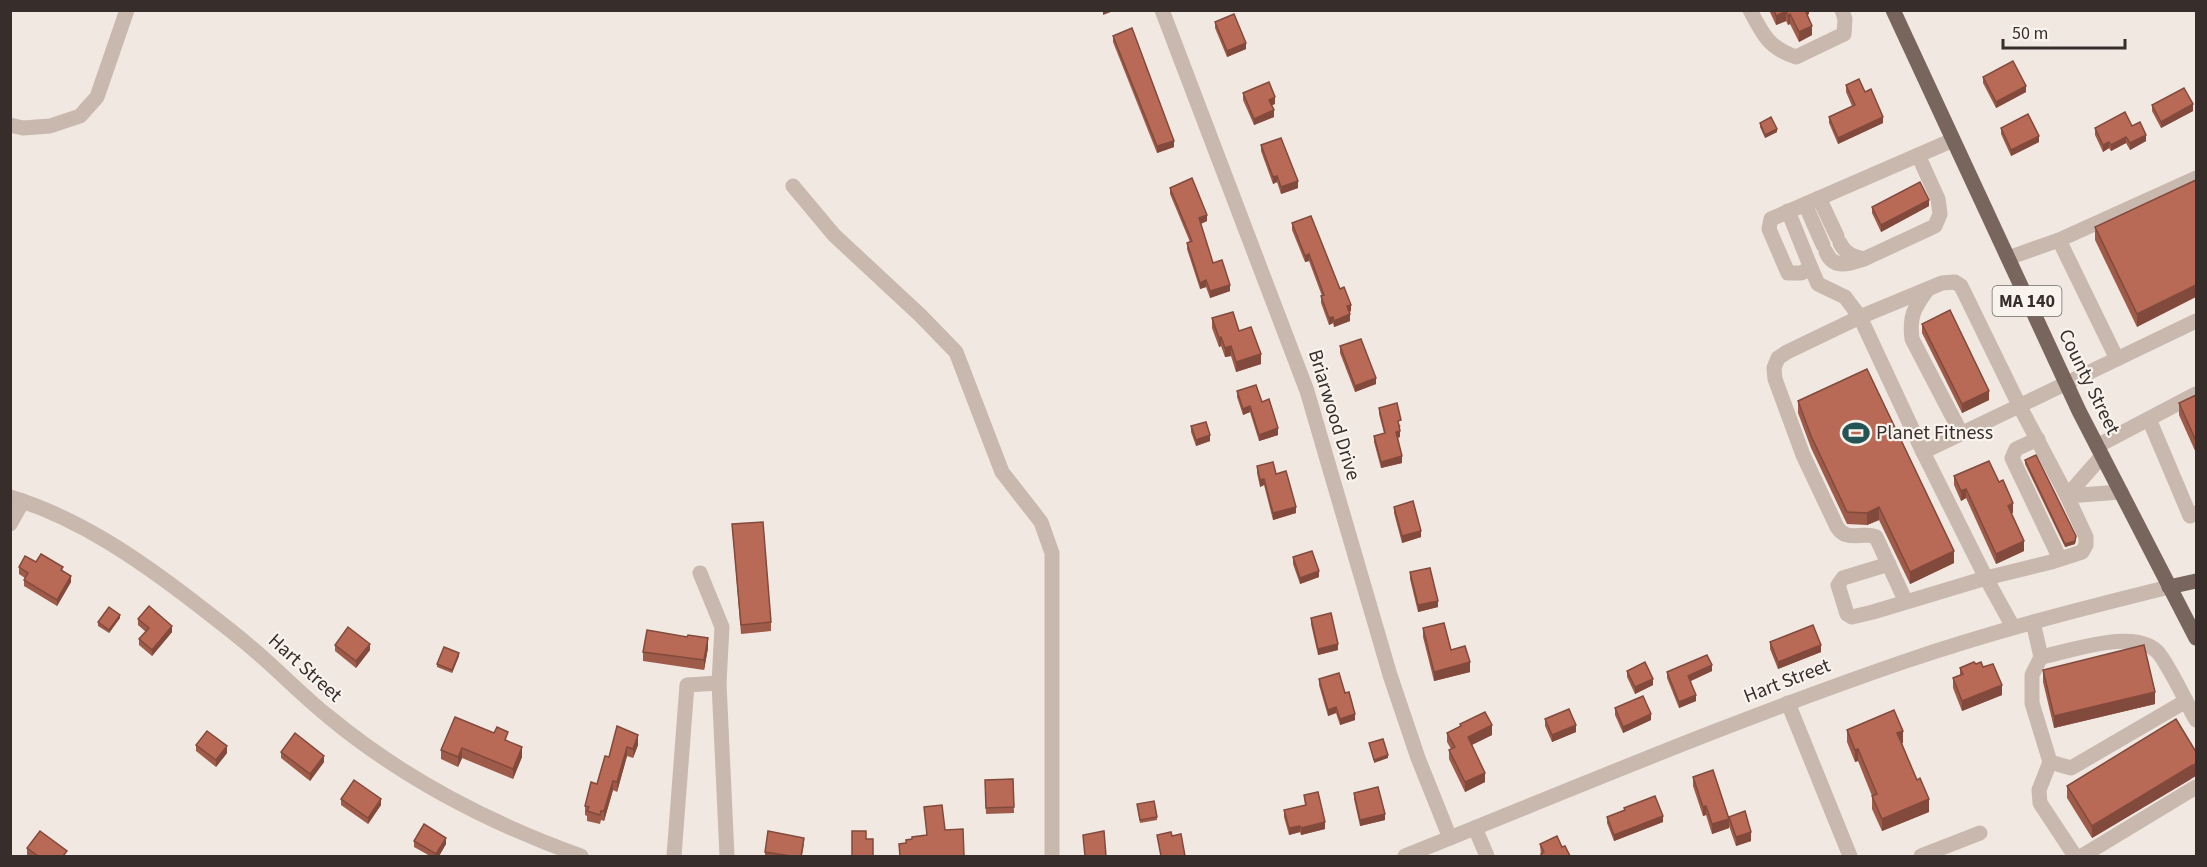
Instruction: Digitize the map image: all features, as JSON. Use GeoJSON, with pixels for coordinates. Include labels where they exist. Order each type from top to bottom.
{"type":"FeatureCollection","features":[{"type":"Feature","properties":{"kind":"main road","name":"County Street"},"geometry":{"type":"LineString","coordinates":[[1893,10],[2066,383],[2196,638]]}},
{"type":"Feature","properties":{"kind":"main road","name":"Hart Street"},"geometry":{"type":"LineString","coordinates":[[2169,587],[2196,581]]}},
{"type":"Feature","properties":{"kind":"street"},"geometry":{"type":"LineString","coordinates":[[10,125],[24,128],[50,126],[80,116],[97,97],[127,10]]}},
{"type":"Feature","properties":{"kind":"street","name":"Briarwood Drive"},"geometry":{"type":"LineString","coordinates":[[1162,10],[1306,391],[1390,675],[1418,758],[1450,838]]}},
{"type":"Feature","properties":{"kind":"street"},"geometry":{"type":"LineString","coordinates":[[1750,10],[1764,37],[1781,52],[1796,57],[1844,34],[1844,15]]}},
{"type":"Feature","properties":{"kind":"street"},"geometry":{"type":"LineString","coordinates":[[1811,268],[1801,273],[1788,273],[1769,229],[1771,219],[1953,140]]}},
{"type":"Feature","properties":{"kind":"street"},"geometry":{"type":"LineString","coordinates":[[1812,201],[1829,259],[1846,266],[1864,259],[1935,226],[1940,214],[1938,199],[1918,155]]}},
{"type":"Feature","properties":{"kind":"street"},"geometry":{"type":"LineString","coordinates":[[2008,258],[2058,240],[2196,178]]}},
{"type":"Feature","properties":{"kind":"street"},"geometry":{"type":"LineString","coordinates":[[793,186],[834,236],[920,315],[956,352],[1002,472],[1041,522],[1052,553],[1052,856]]}},
{"type":"Feature","properties":{"kind":"street"},"geometry":{"type":"LineString","coordinates":[[1812,201],[1843,249],[1850,255],[1864,259]]}},
{"type":"Feature","properties":{"kind":"street"},"geometry":{"type":"LineString","coordinates":[[1788,211],[1818,284],[1845,297],[1860,317],[1923,452],[2013,627]]}},
{"type":"Feature","properties":{"kind":"street"},"geometry":{"type":"LineString","coordinates":[[2058,240],[2117,359]]}},
{"type":"Feature","properties":{"kind":"street"},"geometry":{"type":"LineString","coordinates":[[1889,564],[1843,578],[1839,582],[1847,614],[1852,617],[1906,602],[1986,578],[2060,559],[2082,552],[2086,545],[2085,537],[2067,496],[2019,405],[1961,286],[1955,282],[1942,283],[1860,317],[1787,352],[1778,358],[1774,368],[1775,380],[1803,455],[1837,527],[1846,536],[1876,537],[1889,564],[1906,602]]}},
{"type":"Feature","properties":{"kind":"street"},"geometry":{"type":"LineString","coordinates":[[1927,290],[1916,306],[1910,323],[1912,339],[1961,433]]}},
{"type":"Feature","properties":{"kind":"street"},"geometry":{"type":"LineString","coordinates":[[1923,452],[2196,321]]}},
{"type":"Feature","properties":{"kind":"street"},"geometry":{"type":"LineString","coordinates":[[2067,496],[2099,451],[2149,419],[2196,394]]}},
{"type":"Feature","properties":{"kind":"street"},"geometry":{"type":"LineString","coordinates":[[2149,419],[2190,516],[2196,513]]}},
{"type":"Feature","properties":{"kind":"street"},"geometry":{"type":"LineString","coordinates":[[2038,439],[2016,449],[2012,458],[2060,559]]}},
{"type":"Feature","properties":{"kind":"street"},"geometry":{"type":"LineString","coordinates":[[2067,496],[2121,492]]}},
{"type":"Feature","properties":{"kind":"street"},"geometry":{"type":"LineString","coordinates":[[10,524],[17,499]]}},
{"type":"Feature","properties":{"kind":"street","name":"Hart Street"},"geometry":{"type":"LineString","coordinates":[[17,499],[75,523],[125,551],[236,635],[337,724],[413,778],[489,819],[581,856]]}},
{"type":"Feature","properties":{"kind":"street"},"geometry":{"type":"LineString","coordinates":[[700,573],[722,627],[719,683],[727,856]]}},
{"type":"Feature","properties":{"kind":"street","name":"Hart Street"},"geometry":{"type":"LineString","coordinates":[[1405,856],[1788,703],[1905,661],[2013,627],[2169,587]]}},
{"type":"Feature","properties":{"kind":"street"},"geometry":{"type":"LineString","coordinates":[[2033,622],[2042,657],[2032,675],[2032,703],[2050,762],[2039,790],[2040,802],[2076,856]]}},
{"type":"Feature","properties":{"kind":"street"},"geometry":{"type":"LineString","coordinates":[[2042,657],[2124,640],[2144,642],[2160,653],[2196,720]]}},
{"type":"Feature","properties":{"kind":"street"},"geometry":{"type":"LineString","coordinates":[[674,856],[687,685],[719,683]]}},
{"type":"Feature","properties":{"kind":"street"},"geometry":{"type":"LineString","coordinates":[[2050,762],[2072,768],[2186,701]]}},
{"type":"Feature","properties":{"kind":"street"},"geometry":{"type":"LineString","coordinates":[[1788,703],[1850,856]]}},
{"type":"Feature","properties":{"kind":"street"},"geometry":{"type":"LineString","coordinates":[[2082,856],[2196,787]]}},
{"type":"Feature","properties":{"kind":"street"},"geometry":{"type":"LineString","coordinates":[[1475,828],[1487,856]]}},
{"type":"Feature","properties":{"kind":"street"},"geometry":{"type":"LineString","coordinates":[[1921,856],[1980,833]]}},
{"type":"Feature","properties":{"kind":"building"},"geometry":{"type":"Polygon","coordinates":[[[1774,10],[1805,10],[1812,26],[1799,32],[1790,14],[1788,16],[1786,11],[1776,16],[1774,10]]]}},
{"type":"Feature","properties":{"kind":"building"},"geometry":{"type":"Polygon","coordinates":[[[1234,14],[1246,43],[1227,51],[1215,22],[1234,14]]]}},
{"type":"Feature","properties":{"kind":"building"},"geometry":{"type":"Polygon","coordinates":[[[1132,28],[1174,141],[1157,146],[1113,36],[1132,28]]]}},
{"type":"Feature","properties":{"kind":"building"},"geometry":{"type":"Polygon","coordinates":[[[2013,61],[2026,86],[1996,102],[1983,77],[2013,61]]]}},
{"type":"Feature","properties":{"kind":"building"},"geometry":{"type":"Polygon","coordinates":[[[1859,79],[1865,92],[1871,89],[1883,117],[1838,138],[1829,117],[1855,105],[1846,85],[1859,79]]]}},
{"type":"Feature","properties":{"kind":"building"},"geometry":{"type":"Polygon","coordinates":[[[1269,82],[1275,97],[1269,100],[1274,110],[1254,119],[1243,93],[1269,82]]]}},
{"type":"Feature","properties":{"kind":"building"},"geometry":{"type":"Polygon","coordinates":[[[2184,88],[2193,104],[2161,122],[2152,105],[2184,88]]]}},
{"type":"Feature","properties":{"kind":"building"},"geometry":{"type":"Polygon","coordinates":[[[2125,112],[2132,126],[2140,122],[2146,135],[2130,143],[2126,137],[2111,145],[2109,142],[2103,145],[2095,128],[2125,112]]]}},
{"type":"Feature","properties":{"kind":"building"},"geometry":{"type":"Polygon","coordinates":[[[2028,114],[2039,136],[2011,150],[2001,128],[2028,114]]]}},
{"type":"Feature","properties":{"kind":"building"},"geometry":{"type":"Polygon","coordinates":[[[1771,117],[1777,129],[1765,135],[1760,123],[1771,117]]]}},
{"type":"Feature","properties":{"kind":"building"},"geometry":{"type":"Polygon","coordinates":[[[1281,138],[1298,181],[1281,187],[1277,176],[1273,177],[1261,145],[1281,138]]]}},
{"type":"Feature","properties":{"kind":"building"},"geometry":{"type":"Polygon","coordinates":[[[1192,178],[1207,215],[1199,218],[1213,263],[1222,260],[1230,285],[1210,291],[1206,280],[1200,283],[1187,243],[1192,241],[1170,188],[1192,178]]]}},
{"type":"Feature","properties":{"kind":"building"},"geometry":{"type":"Polygon","coordinates":[[[2196,180],[2196,285],[2137,314],[2095,227],[2196,180]]]}},
{"type":"Feature","properties":{"kind":"building"},"geometry":{"type":"Polygon","coordinates":[[[1920,182],[1929,200],[1881,225],[1872,207],[1920,182]]]}},
{"type":"Feature","properties":{"kind":"building"},"geometry":{"type":"Polygon","coordinates":[[[1311,216],[1340,289],[1344,287],[1351,305],[1347,306],[1350,314],[1334,321],[1333,317],[1329,318],[1321,296],[1324,295],[1309,254],[1305,256],[1292,223],[1311,216]]]}},
{"type":"Feature","properties":{"kind":"building"},"geometry":{"type":"Polygon","coordinates":[[[1950,310],[1989,391],[1962,404],[1922,324],[1950,310]]]}},
{"type":"Feature","properties":{"kind":"building"},"geometry":{"type":"Polygon","coordinates":[[[1233,312],[1239,331],[1251,327],[1261,354],[1236,362],[1231,346],[1225,348],[1212,318],[1233,312]]]}},
{"type":"Feature","properties":{"kind":"building"},"geometry":{"type":"Polygon","coordinates":[[[1361,339],[1376,378],[1355,386],[1340,346],[1361,339]]]}},
{"type":"Feature","properties":{"kind":"building"},"geometry":{"type":"Polygon","coordinates":[[[1867,369],[1954,551],[1910,572],[1879,507],[1867,513],[1847,512],[1811,436],[1798,401],[1867,369]]]}},
{"type":"Feature","properties":{"kind":"building"},"geometry":{"type":"Polygon","coordinates":[[[1256,385],[1262,402],[1269,399],[1278,428],[1259,435],[1250,406],[1243,409],[1237,391],[1256,385]]]}},
{"type":"Feature","properties":{"kind":"building"},"geometry":{"type":"Polygon","coordinates":[[[2196,395],[2196,441],[2179,403],[2196,395]]]}},
{"type":"Feature","properties":{"kind":"building"},"geometry":{"type":"Polygon","coordinates":[[[1397,403],[1401,420],[1398,421],[1400,431],[1396,432],[1402,456],[1381,462],[1374,436],[1385,433],[1379,408],[1397,403]]]}},
{"type":"Feature","properties":{"kind":"building"},"geometry":{"type":"Polygon","coordinates":[[[1206,422],[1210,435],[1196,440],[1191,426],[1206,422]]]}},
{"type":"Feature","properties":{"kind":"building"},"geometry":{"type":"Polygon","coordinates":[[[2036,455],[2076,536],[2075,541],[2065,544],[2025,460],[2036,455]]]}},
{"type":"Feature","properties":{"kind":"building"},"geometry":{"type":"Polygon","coordinates":[[[1989,461],[1999,482],[2003,480],[2013,503],[2008,506],[2024,541],[1996,554],[1966,489],[1961,491],[1954,476],[1989,461]]]}},
{"type":"Feature","properties":{"kind":"building"},"geometry":{"type":"Polygon","coordinates":[[[1273,462],[1276,474],[1286,471],[1296,507],[1273,513],[1264,479],[1260,480],[1257,466],[1273,462]]]}},
{"type":"Feature","properties":{"kind":"building"},"geometry":{"type":"Polygon","coordinates":[[[1413,501],[1421,531],[1402,536],[1394,507],[1413,501]]]}},
{"type":"Feature","properties":{"kind":"building"},"geometry":{"type":"Polygon","coordinates":[[[763,522],[771,622],[741,625],[732,524],[763,522]]]}},
{"type":"Feature","properties":{"kind":"building"},"geometry":{"type":"Polygon","coordinates":[[[1312,551],[1319,571],[1300,578],[1293,557],[1312,551]]]}},
{"type":"Feature","properties":{"kind":"building"},"geometry":{"type":"Polygon","coordinates":[[[41,554],[63,567],[61,570],[71,576],[57,600],[24,580],[28,573],[19,567],[25,556],[36,562],[41,554]]]}},
{"type":"Feature","properties":{"kind":"building"},"geometry":{"type":"Polygon","coordinates":[[[1430,568],[1438,601],[1418,605],[1410,572],[1430,568]]]}},
{"type":"Feature","properties":{"kind":"building"},"geometry":{"type":"Polygon","coordinates":[[[149,606],[172,626],[152,650],[139,639],[149,628],[138,619],[149,606]]]}},
{"type":"Feature","properties":{"kind":"building"},"geometry":{"type":"Polygon","coordinates":[[[109,607],[120,615],[109,630],[98,622],[109,607]]]}},
{"type":"Feature","properties":{"kind":"building"},"geometry":{"type":"Polygon","coordinates":[[[1331,613],[1338,644],[1318,649],[1311,618],[1331,613]]]}},
{"type":"Feature","properties":{"kind":"building"},"geometry":{"type":"Polygon","coordinates":[[[1444,623],[1451,650],[1465,646],[1470,662],[1434,672],[1423,628],[1444,623]]]}},
{"type":"Feature","properties":{"kind":"building"},"geometry":{"type":"Polygon","coordinates":[[[1813,625],[1821,645],[1778,662],[1770,642],[1813,625]]]}},
{"type":"Feature","properties":{"kind":"building"},"geometry":{"type":"Polygon","coordinates":[[[348,627],[370,644],[356,661],[335,645],[348,627]]]}},
{"type":"Feature","properties":{"kind":"building"},"geometry":{"type":"Polygon","coordinates":[[[647,630],[708,638],[704,660],[643,652],[647,630]]]}},
{"type":"Feature","properties":{"kind":"building"},"geometry":{"type":"Polygon","coordinates":[[[2144,645],[2155,692],[2054,716],[2043,670],[2144,645]]]}},
{"type":"Feature","properties":{"kind":"building"},"geometry":{"type":"Polygon","coordinates":[[[444,647],[459,653],[452,670],[437,664],[444,647]]]}},
{"type":"Feature","properties":{"kind":"building"},"geometry":{"type":"Polygon","coordinates":[[[1707,655],[1712,665],[1688,676],[1696,695],[1679,702],[1667,672],[1707,655]]]}},
{"type":"Feature","properties":{"kind":"building"},"geometry":{"type":"Polygon","coordinates":[[[1645,662],[1653,679],[1635,687],[1627,671],[1645,662]]]}},
{"type":"Feature","properties":{"kind":"building"},"geometry":{"type":"Polygon","coordinates":[[[1974,662],[1976,664],[1981,662],[1983,667],[1993,664],[2002,685],[1962,701],[1953,678],[1963,674],[1960,668],[1974,662]]]}},
{"type":"Feature","properties":{"kind":"building"},"geometry":{"type":"Polygon","coordinates":[[[1339,673],[1345,693],[1349,692],[1355,714],[1340,719],[1336,707],[1328,710],[1319,679],[1339,673]]]}},
{"type":"Feature","properties":{"kind":"building"},"geometry":{"type":"Polygon","coordinates":[[[1643,696],[1651,714],[1623,727],[1615,708],[1643,696]]]}},
{"type":"Feature","properties":{"kind":"building"},"geometry":{"type":"Polygon","coordinates":[[[1569,709],[1576,725],[1552,735],[1545,719],[1569,709]]]}},
{"type":"Feature","properties":{"kind":"building"},"geometry":{"type":"Polygon","coordinates":[[[1894,710],[1903,731],[1897,733],[1917,780],[1920,778],[1929,799],[1882,819],[1872,796],[1877,794],[1858,749],[1855,750],[1847,730],[1894,710]]]}},
{"type":"Feature","properties":{"kind":"building"},"geometry":{"type":"Polygon","coordinates":[[[1485,712],[1492,725],[1468,737],[1485,773],[1465,782],[1449,750],[1455,747],[1447,733],[1485,712]]]}},
{"type":"Feature","properties":{"kind":"building"},"geometry":{"type":"Polygon","coordinates":[[[455,717],[494,733],[497,727],[508,732],[505,740],[522,747],[513,769],[462,748],[458,757],[441,750],[455,717]]]}},
{"type":"Feature","properties":{"kind":"building"},"geometry":{"type":"Polygon","coordinates":[[[2176,719],[2196,752],[2196,764],[2092,826],[2067,786],[2176,719]]]}},
{"type":"Feature","properties":{"kind":"building"},"geometry":{"type":"Polygon","coordinates":[[[617,726],[638,735],[633,749],[627,747],[617,782],[613,781],[604,811],[601,811],[600,815],[587,811],[589,807],[585,806],[591,782],[597,784],[605,756],[609,757],[617,726]]]}},
{"type":"Feature","properties":{"kind":"building"},"geometry":{"type":"Polygon","coordinates":[[[207,731],[227,746],[216,760],[196,745],[207,731]]]}},
{"type":"Feature","properties":{"kind":"building"},"geometry":{"type":"Polygon","coordinates":[[[295,733],[324,756],[310,774],[281,752],[295,733]]]}},
{"type":"Feature","properties":{"kind":"building"},"geometry":{"type":"Polygon","coordinates":[[[1383,739],[1388,755],[1374,760],[1369,743],[1383,739]]]}},
{"type":"Feature","properties":{"kind":"building"},"geometry":{"type":"Polygon","coordinates":[[[1713,770],[1729,819],[1712,824],[1706,806],[1703,807],[1693,777],[1713,770]]]}},
{"type":"Feature","properties":{"kind":"building"},"geometry":{"type":"Polygon","coordinates":[[[1013,779],[1014,807],[986,808],[985,780],[1013,779]]]}},
{"type":"Feature","properties":{"kind":"building"},"geometry":{"type":"Polygon","coordinates":[[[354,780],[381,799],[368,818],[341,799],[354,780]]]}},
{"type":"Feature","properties":{"kind":"building"},"geometry":{"type":"Polygon","coordinates":[[[1378,787],[1385,814],[1360,820],[1354,793],[1378,787]]]}},
{"type":"Feature","properties":{"kind":"building"},"geometry":{"type":"Polygon","coordinates":[[[1318,792],[1325,822],[1301,828],[1300,826],[1289,828],[1284,810],[1306,805],[1304,795],[1318,792]]]}},
{"type":"Feature","properties":{"kind":"building"},"geometry":{"type":"Polygon","coordinates":[[[1655,796],[1663,816],[1614,835],[1607,817],[1655,796]]]}},
{"type":"Feature","properties":{"kind":"building"},"geometry":{"type":"Polygon","coordinates":[[[1154,801],[1157,817],[1140,820],[1137,804],[1154,801]]]}},
{"type":"Feature","properties":{"kind":"building"},"geometry":{"type":"Polygon","coordinates":[[[942,805],[945,830],[963,829],[964,856],[900,856],[899,844],[906,843],[906,840],[912,837],[927,835],[924,807],[942,805]]]}},
{"type":"Feature","properties":{"kind":"building"},"geometry":{"type":"Polygon","coordinates":[[[1745,811],[1751,832],[1736,837],[1729,817],[1745,811]]]}},
{"type":"Feature","properties":{"kind":"building"},"geometry":{"type":"Polygon","coordinates":[[[424,824],[446,838],[436,854],[414,841],[424,824]]]}},
{"type":"Feature","properties":{"kind":"building"},"geometry":{"type":"Polygon","coordinates":[[[40,831],[67,851],[63,856],[38,856],[27,848],[40,831]]]}},
{"type":"Feature","properties":{"kind":"building"},"geometry":{"type":"Polygon","coordinates":[[[768,831],[804,838],[801,856],[765,852],[768,831]]]}},
{"type":"Feature","properties":{"kind":"building"},"geometry":{"type":"Polygon","coordinates":[[[852,831],[866,831],[866,839],[873,839],[873,856],[852,856],[852,831]]]}},
{"type":"Feature","properties":{"kind":"building"},"geometry":{"type":"Polygon","coordinates":[[[1104,831],[1106,856],[1085,856],[1083,835],[1104,831]]]}},
{"type":"Feature","properties":{"kind":"building"},"geometry":{"type":"Polygon","coordinates":[[[1171,832],[1172,836],[1181,834],[1185,856],[1161,856],[1157,835],[1171,832]]]}},
{"type":"Feature","properties":{"kind":"building"},"geometry":{"type":"Polygon","coordinates":[[[1557,836],[1562,847],[1565,846],[1570,856],[1542,856],[1544,852],[1540,844],[1557,836]]]}},
{"type":"Feature","properties":{"kind":"place","name":"Planet Fitness"},"geometry":{"type":"Point","coordinates":[1856,433]}}]}
